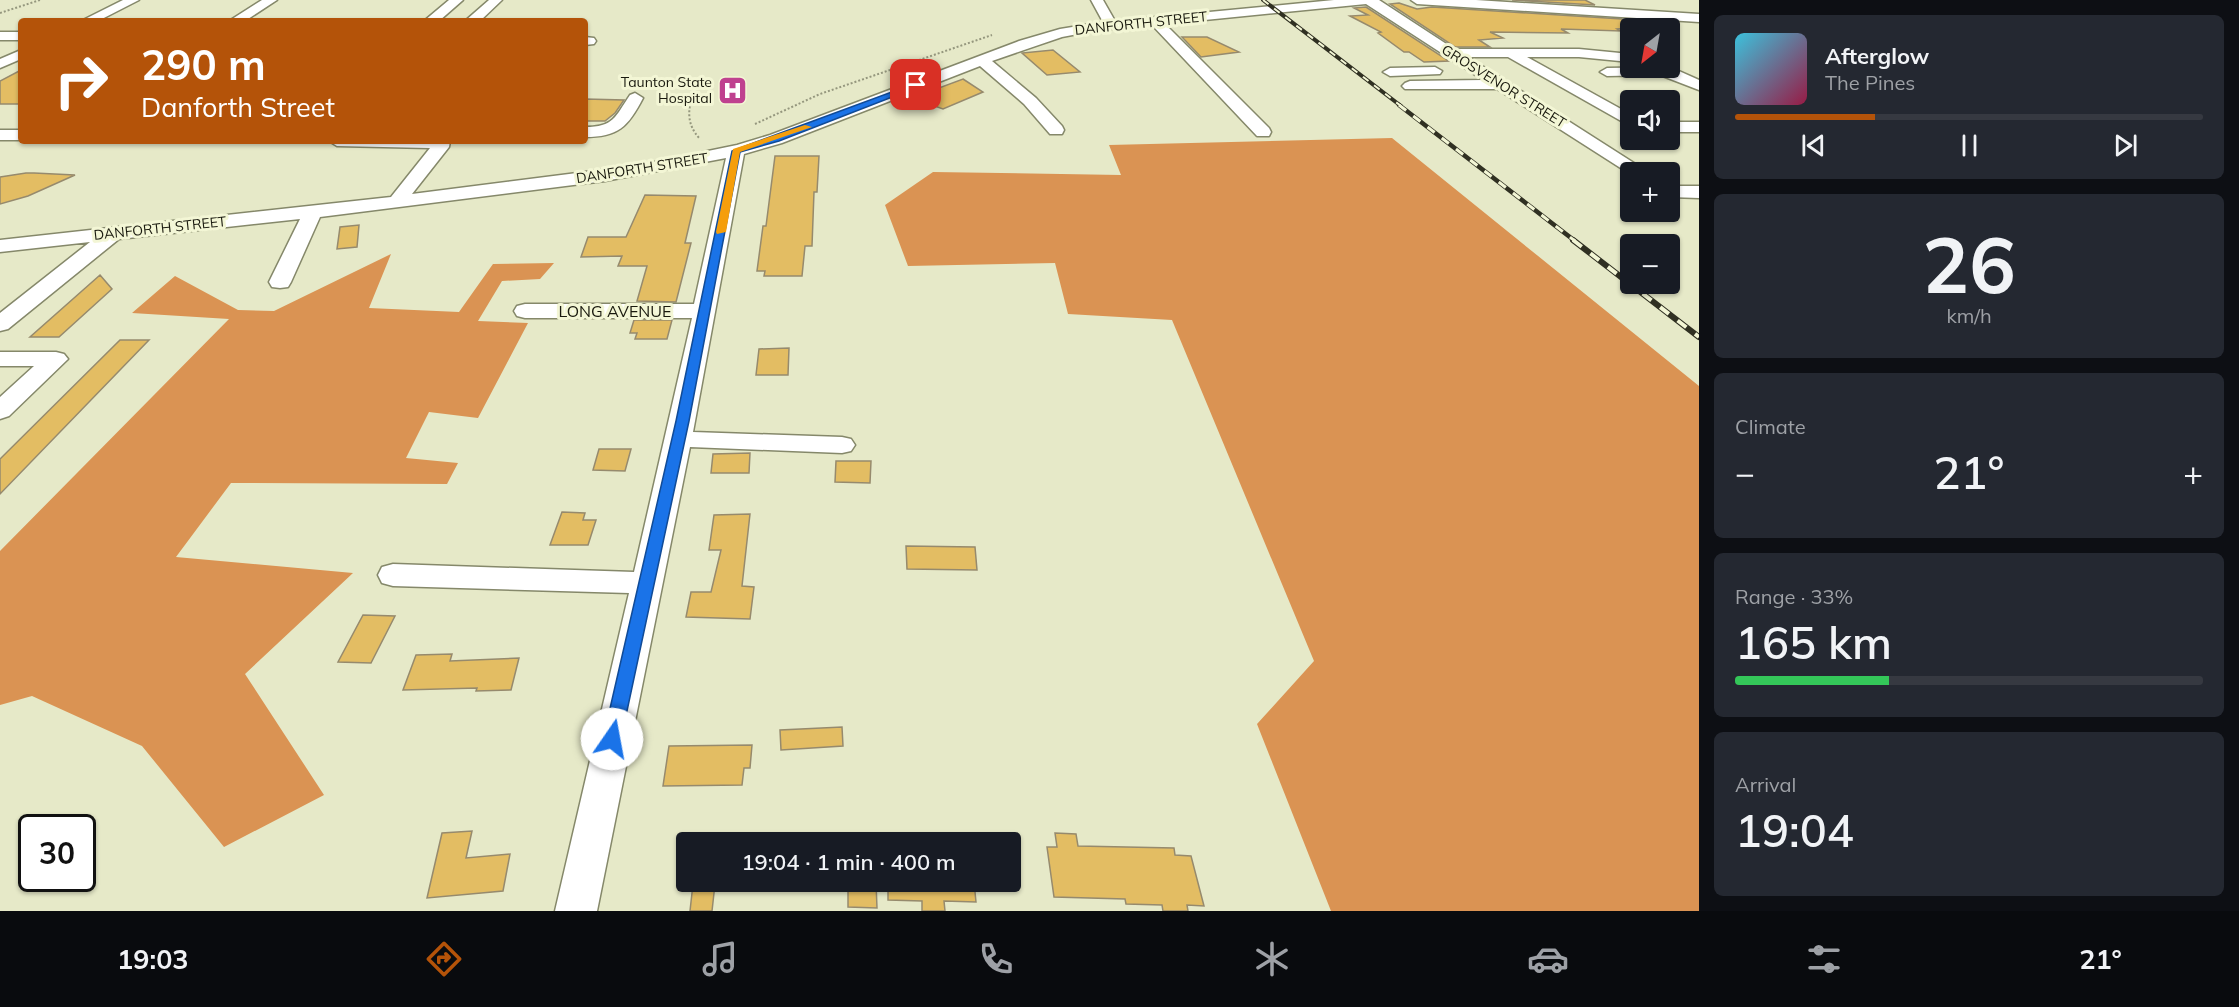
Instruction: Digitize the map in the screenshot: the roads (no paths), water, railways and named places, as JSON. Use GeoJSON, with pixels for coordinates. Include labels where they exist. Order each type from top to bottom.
{"type":"FeatureCollection","features":[{"type":"Feature","properties":{"kind":"street"},"geometry":{"type":"LineString","coordinates":[[94,18],[133,0]]}},
{"type":"Feature","properties":{"kind":"street"},"geometry":{"type":"LineString","coordinates":[[241,18],[271,0]]}},
{"type":"Feature","properties":{"kind":"street"},"geometry":{"type":"LineString","coordinates":[[435,18],[457,0]]}},
{"type":"Feature","properties":{"kind":"street"},"geometry":{"type":"LineString","coordinates":[[475,18],[496,0]]}},
{"type":"Feature","properties":{"kind":"street"},"geometry":{"type":"LineString","coordinates":[[1097,0],[1111,25]]}},
{"type":"Feature","properties":{"kind":"street","name":"DANFORTH STREET"},"geometry":{"type":"LineString","coordinates":[[0,246],[396,203],[614,174],[732,140],[782,137],[982,60],[1060,33],[1111,25],[1371,0]]}},
{"type":"Feature","properties":{"kind":"street","name":"GROSVENOR STREET"},"geometry":{"type":"LineString","coordinates":[[1371,0],[1623,162]]}},
{"type":"Feature","properties":{"kind":"street"},"geometry":{"type":"LineString","coordinates":[[1417,0],[1591,13],[1699,18]]}},
{"type":"Feature","properties":{"kind":"street"},"geometry":{"type":"LineString","coordinates":[[1574,0],[1591,13]]}},
{"type":"Feature","properties":{"kind":"street"},"geometry":{"type":"LineString","coordinates":[[1155,21],[1263,132]]}},
{"type":"Feature","properties":{"kind":"street"},"geometry":{"type":"LineString","coordinates":[[0,36],[18,36]]}},
{"type":"Feature","properties":{"kind":"street"},"geometry":{"type":"LineString","coordinates":[[0,51],[18,46]]}},
{"type":"Feature","properties":{"kind":"street"},"geometry":{"type":"LineString","coordinates":[[1451,52],[1579,53],[1620,57]]}},
{"type":"Feature","properties":{"kind":"street"},"geometry":{"type":"LineString","coordinates":[[1510,54],[1620,115]]}},
{"type":"Feature","properties":{"kind":"street"},"geometry":{"type":"LineString","coordinates":[[0,64],[18,55]]}},
{"type":"Feature","properties":{"kind":"street"},"geometry":{"type":"LineString","coordinates":[[982,60],[1030,100],[1056,130]]}},
{"type":"Feature","properties":{"kind":"street"},"geometry":{"type":"LineString","coordinates":[[1390,72],[1478,70]]}},
{"type":"Feature","properties":{"kind":"street"},"geometry":{"type":"LineString","coordinates":[[1549,74],[1620,73]]}},
{"type":"Feature","properties":{"kind":"street"},"geometry":{"type":"LineString","coordinates":[[1566,84],[1620,78]]}},
{"type":"Feature","properties":{"kind":"street"},"geometry":{"type":"LineString","coordinates":[[1675,78],[1699,85]]}},
{"type":"Feature","properties":{"kind":"street"},"geometry":{"type":"LineString","coordinates":[[1410,86],[1500,84]]}},
{"type":"Feature","properties":{"kind":"street"},"geometry":{"type":"LineString","coordinates":[[588,132],[608,130],[624,121],[635,98]]}},
{"type":"Feature","properties":{"kind":"street"},"geometry":{"type":"LineString","coordinates":[[1680,128],[1699,127]]}},
{"type":"Feature","properties":{"kind":"street"},"geometry":{"type":"LineString","coordinates":[[1570,128],[1620,128]]}},
{"type":"Feature","properties":{"kind":"street"},"geometry":{"type":"LineString","coordinates":[[0,135],[18,135]]}},
{"type":"Feature","properties":{"kind":"street"},"geometry":{"type":"LineString","coordinates":[[576,911],[705,311],[732,140]]}},
{"type":"Feature","properties":{"kind":"street"},"geometry":{"type":"LineString","coordinates":[[396,203],[443,144]]}},
{"type":"Feature","properties":{"kind":"street"},"geometry":{"type":"LineString","coordinates":[[1680,192],[1699,192]]}},
{"type":"Feature","properties":{"kind":"street"},"geometry":{"type":"LineString","coordinates":[[280,282],[313,211]]}},
{"type":"Feature","properties":{"kind":"street"},"geometry":{"type":"LineString","coordinates":[[0,324],[114,233]]}},
{"type":"Feature","properties":{"kind":"street","name":"LONG AVENUE"},"geometry":{"type":"LineString","coordinates":[[525,311],[705,311]]}},
{"type":"Feature","properties":{"kind":"street"},"geometry":{"type":"LineString","coordinates":[[0,359],[56,359],[0,411]]}},
{"type":"Feature","properties":{"kind":"street"},"geometry":{"type":"LineString","coordinates":[[678,439],[842,445]]}},
{"type":"Feature","properties":{"kind":"street"},"geometry":{"type":"LineString","coordinates":[[393,575],[646,583]]}},
{"type":"Feature","properties":{"kind":"railway"},"geometry":{"type":"LineString","coordinates":[[1263,0],[1401,106]]}},
{"type":"Feature","properties":{"kind":"railway"},"geometry":{"type":"LineString","coordinates":[[1399,105],[1575,241]]}},
{"type":"Feature","properties":{"kind":"railway"},"geometry":{"type":"LineString","coordinates":[[1573,240],[1699,337]]}},
{"type":"Feature","properties":{"kind":"place","name":"Taunton State Hospital"},"geometry":{"type":"Point","coordinates":[733,90]}}]}
